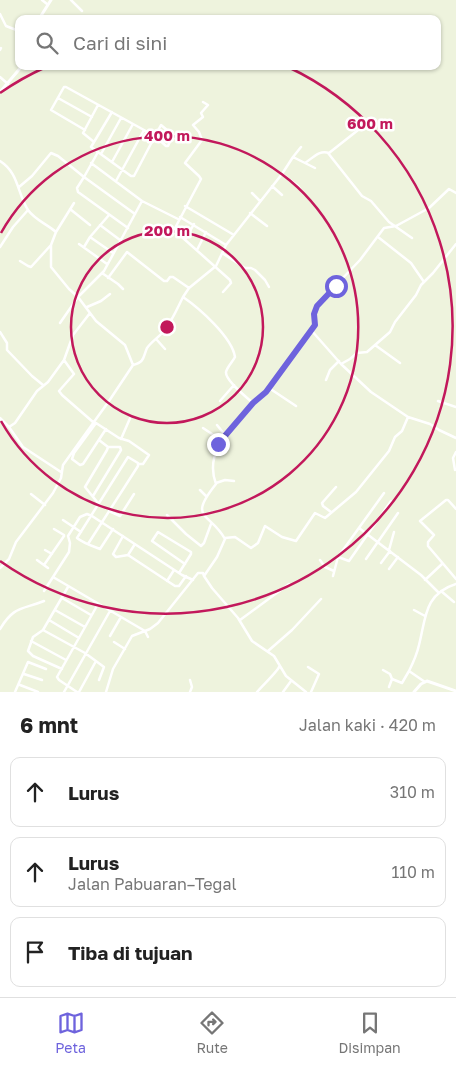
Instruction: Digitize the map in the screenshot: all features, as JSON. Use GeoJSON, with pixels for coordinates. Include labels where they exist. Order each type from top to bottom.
{"type":"FeatureCollection","features":[{"type":"Feature","properties":{"kind":"street"},"geometry":{"type":"LineString","coordinates":[[42,0],[47,4]]}},
{"type":"Feature","properties":{"kind":"street"},"geometry":{"type":"LineString","coordinates":[[41,15],[51,0]]}},
{"type":"Feature","properties":{"kind":"street"},"geometry":{"type":"LineString","coordinates":[[71,0],[82,11]]}},
{"type":"Feature","properties":{"kind":"street"},"geometry":{"type":"LineString","coordinates":[[0,14],[6,26],[15,29]]}},
{"type":"Feature","properties":{"kind":"street"},"geometry":{"type":"LineString","coordinates":[[0,92],[19,70]]}},
{"type":"Feature","properties":{"kind":"street"},"geometry":{"type":"LineString","coordinates":[[0,77],[10,81]]}},
{"type":"Feature","properties":{"kind":"street"},"geometry":{"type":"LineString","coordinates":[[85,130],[51,109],[64,87],[66,87],[133,123],[155,136],[167,147],[173,138],[173,135],[162,125],[155,136],[134,176],[131,176],[91,147],[112,112]]}},
{"type":"Feature","properties":{"kind":"street"},"geometry":{"type":"LineString","coordinates":[[58,98],[92,117]]}},
{"type":"Feature","properties":{"kind":"street"},"geometry":{"type":"LineString","coordinates":[[203,102],[208,106],[200,113],[203,116],[193,125],[199,132],[202,140],[185,163],[201,179],[185,206],[174,230],[231,281],[231,284],[223,292]]}},
{"type":"Feature","properties":{"kind":"street"},"geometry":{"type":"LineString","coordinates":[[94,142],[84,135],[98,105]]}},
{"type":"Feature","properties":{"kind":"street"},"geometry":{"type":"LineString","coordinates":[[122,118],[77,191],[128,228]]}},
{"type":"Feature","properties":{"kind":"street"},"geometry":{"type":"LineString","coordinates":[[112,162],[133,123]]}},
{"type":"Feature","properties":{"kind":"street"},"geometry":{"type":"LineString","coordinates":[[328,153],[366,124]]}},
{"type":"Feature","properties":{"kind":"street"},"geometry":{"type":"LineString","coordinates":[[116,180],[144,130]]}},
{"type":"Feature","properties":{"kind":"street"},"geometry":{"type":"LineString","coordinates":[[0,568],[9,559],[16,542],[54,493],[61,478],[63,465],[92,422],[109,401],[133,365],[144,359],[148,347],[157,340],[172,320],[189,288],[216,266],[226,245],[301,147]]}},
{"type":"Feature","properties":{"kind":"street"},"geometry":{"type":"LineString","coordinates":[[305,164],[320,152],[328,153],[362,196],[371,201],[389,222],[412,238]]}},
{"type":"Feature","properties":{"kind":"street"},"geometry":{"type":"LineString","coordinates":[[19,186],[32,176],[52,153],[135,214]]}},
{"type":"Feature","properties":{"kind":"street"},"geometry":{"type":"LineString","coordinates":[[293,157],[315,168]]}},
{"type":"Feature","properties":{"kind":"street"},"geometry":{"type":"LineString","coordinates":[[0,161],[10,169],[19,186],[24,202],[34,218],[56,232]]}},
{"type":"Feature","properties":{"kind":"street"},"geometry":{"type":"LineString","coordinates":[[92,164],[142,201],[194,224],[226,245]]}},
{"type":"Feature","properties":{"kind":"street"},"geometry":{"type":"LineString","coordinates":[[282,174],[298,186],[302,192]]}},
{"type":"Feature","properties":{"kind":"street"},"geometry":{"type":"LineString","coordinates":[[272,186],[282,195]]}},
{"type":"Feature","properties":{"kind":"street"},"geometry":{"type":"LineString","coordinates":[[216,484],[212,473],[213,463],[215,452],[221,440],[253,403],[269,388],[316,323],[314,314],[318,304],[350,271],[384,228],[396,226],[432,205],[450,189],[456,193]]}},
{"type":"Feature","properties":{"kind":"street"},"geometry":{"type":"LineString","coordinates":[[252,193],[260,201]]}},
{"type":"Feature","properties":{"kind":"street"},"geometry":{"type":"LineString","coordinates":[[60,323],[78,297],[102,273],[142,201]]}},
{"type":"Feature","properties":{"kind":"street"},"geometry":{"type":"LineString","coordinates":[[20,261],[31,267],[51,244],[56,232],[74,203]]}},
{"type":"Feature","properties":{"kind":"street"},"geometry":{"type":"LineString","coordinates":[[185,206],[234,235]]}},
{"type":"Feature","properties":{"kind":"street"},"geometry":{"type":"LineString","coordinates":[[70,209],[90,225]]}},
{"type":"Feature","properties":{"kind":"street"},"geometry":{"type":"LineString","coordinates":[[0,247],[13,227],[28,210]]}},
{"type":"Feature","properties":{"kind":"street"},"geometry":{"type":"LineString","coordinates":[[250,213],[267,226]]}},
{"type":"Feature","properties":{"kind":"street"},"geometry":{"type":"LineString","coordinates":[[84,247],[109,215]]}},
{"type":"Feature","properties":{"kind":"street"},"geometry":{"type":"LineString","coordinates":[[185,240],[194,224]]}},
{"type":"Feature","properties":{"kind":"street"},"geometry":{"type":"LineString","coordinates":[[100,225],[120,240]]}},
{"type":"Feature","properties":{"kind":"street"},"geometry":{"type":"LineString","coordinates":[[197,250],[206,232]]}},
{"type":"Feature","properties":{"kind":"street"},"geometry":{"type":"LineString","coordinates":[[90,237],[112,253]]}},
{"type":"Feature","properties":{"kind":"street"},"geometry":{"type":"LineString","coordinates":[[378,237],[406,258],[424,282]]}},
{"type":"Feature","properties":{"kind":"street"},"geometry":{"type":"LineString","coordinates":[[51,244],[51,267],[102,327],[125,345],[133,365]]}},
{"type":"Feature","properties":{"kind":"street"},"geometry":{"type":"LineString","coordinates":[[79,244],[107,264]]}},
{"type":"Feature","properties":{"kind":"street"},"geometry":{"type":"LineString","coordinates":[[326,380],[330,370],[340,362],[350,359],[359,352],[367,352],[390,332],[395,322],[416,295],[421,284],[456,244]]}},
{"type":"Feature","properties":{"kind":"street"},"geometry":{"type":"LineString","coordinates":[[108,278],[125,252],[128,252],[164,281],[173,277],[189,288]]}},
{"type":"Feature","properties":{"kind":"street"},"geometry":{"type":"LineString","coordinates":[[222,253],[245,268],[255,270],[269,287]]}},
{"type":"Feature","properties":{"kind":"street"},"geometry":{"type":"LineString","coordinates":[[102,273],[123,290]]}},
{"type":"Feature","properties":{"kind":"street"},"geometry":{"type":"LineString","coordinates":[[86,307],[101,301],[110,294]]}},
{"type":"Feature","properties":{"kind":"street"},"geometry":{"type":"LineString","coordinates":[[183,297],[196,306],[232,348],[235,357],[226,372],[234,385],[253,403]]}},
{"type":"Feature","properties":{"kind":"street"},"geometry":{"type":"LineString","coordinates":[[9,427],[15,423],[64,360],[73,335],[90,313]]}},
{"type":"Feature","properties":{"kind":"street"},"geometry":{"type":"LineString","coordinates":[[311,330],[371,392],[408,417],[430,424],[456,438]]}},
{"type":"Feature","properties":{"kind":"street"},"geometry":{"type":"LineString","coordinates":[[0,332],[7,343],[7,350],[28,373],[43,385]]}},
{"type":"Feature","properties":{"kind":"street"},"geometry":{"type":"LineString","coordinates":[[157,340],[164,349]]}},
{"type":"Feature","properties":{"kind":"street"},"geometry":{"type":"LineString","coordinates":[[375,345],[400,362]]}},
{"type":"Feature","properties":{"kind":"street"},"geometry":{"type":"LineString","coordinates":[[64,360],[74,374],[59,391],[92,422]]}},
{"type":"Feature","properties":{"kind":"street"},"geometry":{"type":"LineString","coordinates":[[220,401],[234,385]]}},
{"type":"Feature","properties":{"kind":"street"},"geometry":{"type":"LineString","coordinates":[[269,388],[296,406]]}},
{"type":"Feature","properties":{"kind":"street"},"geometry":{"type":"LineString","coordinates":[[438,402],[456,407]]}},
{"type":"Feature","properties":{"kind":"street"},"geometry":{"type":"LineString","coordinates":[[121,439],[131,416]]}},
{"type":"Feature","properties":{"kind":"street"},"geometry":{"type":"LineString","coordinates":[[225,538],[235,537],[251,548],[258,543],[265,526],[294,542],[301,536],[314,513],[324,518],[356,492],[389,451],[395,437],[402,431],[408,417]]}},
{"type":"Feature","properties":{"kind":"street"},"geometry":{"type":"LineString","coordinates":[[0,418],[23,447],[61,472]]}},
{"type":"Feature","properties":{"kind":"street"},"geometry":{"type":"LineString","coordinates":[[106,429],[83,464],[80,465],[72,459],[74,453],[96,423],[106,429],[121,439],[129,440],[149,455],[143,464],[138,464],[128,457],[126,459],[77,539],[101,548],[113,529]]}},
{"type":"Feature","properties":{"kind":"street"},"geometry":{"type":"LineString","coordinates":[[217,425],[225,435]]}},
{"type":"Feature","properties":{"kind":"street"},"geometry":{"type":"LineString","coordinates":[[203,428],[221,440]]}},
{"type":"Feature","properties":{"kind":"street"},"geometry":{"type":"LineString","coordinates":[[93,496],[121,450],[120,448],[108,447],[99,440]]}},
{"type":"Feature","properties":{"kind":"street"},"geometry":{"type":"LineString","coordinates":[[98,503],[84,487],[108,447]]}},
{"type":"Feature","properties":{"kind":"street"},"geometry":{"type":"LineString","coordinates":[[454,470],[452,458],[456,452]]}},
{"type":"Feature","properties":{"kind":"street"},"geometry":{"type":"LineString","coordinates":[[88,544],[138,464]]}},
{"type":"Feature","properties":{"kind":"street"},"geometry":{"type":"LineString","coordinates":[[225,538],[204,516],[203,502],[216,484],[225,480],[234,481]]}},
{"type":"Feature","properties":{"kind":"street"},"geometry":{"type":"LineString","coordinates":[[332,512],[323,506],[322,503],[336,487]]}},
{"type":"Feature","properties":{"kind":"street"},"geometry":{"type":"LineString","coordinates":[[200,490],[206,496]]}},
{"type":"Feature","properties":{"kind":"street"},"geometry":{"type":"LineString","coordinates":[[332,576],[338,557],[384,493]]}},
{"type":"Feature","properties":{"kind":"street"},"geometry":{"type":"LineString","coordinates":[[31,494],[45,505]]}},
{"type":"Feature","properties":{"kind":"street"},"geometry":{"type":"LineString","coordinates":[[109,511],[120,516],[134,494]]}},
{"type":"Feature","properties":{"kind":"street"},"geometry":{"type":"LineString","coordinates":[[456,508],[446,500],[420,521],[434,534],[427,544],[456,580]]}},
{"type":"Feature","properties":{"kind":"street"},"geometry":{"type":"LineString","coordinates":[[338,557],[349,561],[391,501]]}},
{"type":"Feature","properties":{"kind":"street"},"geometry":{"type":"LineString","coordinates":[[366,560],[398,513]]}},
{"type":"Feature","properties":{"kind":"street"},"geometry":{"type":"LineString","coordinates":[[44,565],[80,517],[87,514],[174,570],[193,580]]}},
{"type":"Feature","properties":{"kind":"street"},"geometry":{"type":"LineString","coordinates":[[167,515],[201,546],[211,524]]}},
{"type":"Feature","properties":{"kind":"street"},"geometry":{"type":"LineString","coordinates":[[63,520],[80,532]]}},
{"type":"Feature","properties":{"kind":"street"},"geometry":{"type":"LineString","coordinates":[[359,528],[390,550],[454,602]]}},
{"type":"Feature","properties":{"kind":"street"},"geometry":{"type":"LineString","coordinates":[[44,590],[68,552],[70,543],[66,537],[54,529]]}},
{"type":"Feature","properties":{"kind":"street"},"geometry":{"type":"LineString","coordinates":[[179,572],[185,564],[192,552],[158,532],[152,541],[185,564]]}},
{"type":"Feature","properties":{"kind":"street"},"geometry":{"type":"LineString","coordinates":[[382,563],[390,550],[394,532]]}},
{"type":"Feature","properties":{"kind":"street"},"geometry":{"type":"LineString","coordinates":[[123,536],[113,554],[119,557],[128,555],[135,544]]}},
{"type":"Feature","properties":{"kind":"street"},"geometry":{"type":"LineString","coordinates":[[204,576],[223,546],[225,538]]}},
{"type":"Feature","properties":{"kind":"street"},"geometry":{"type":"LineString","coordinates":[[45,550],[52,554]]}},
{"type":"Feature","properties":{"kind":"street"},"geometry":{"type":"LineString","coordinates":[[128,555],[178,587],[186,576]]}},
{"type":"Feature","properties":{"kind":"street"},"geometry":{"type":"LineString","coordinates":[[389,569],[398,557]]}},
{"type":"Feature","properties":{"kind":"street"},"geometry":{"type":"LineString","coordinates":[[0,559],[5,562]]}},
{"type":"Feature","properties":{"kind":"street"},"geometry":{"type":"LineString","coordinates":[[37,560],[48,568]]}},
{"type":"Feature","properties":{"kind":"street"},"geometry":{"type":"LineString","coordinates":[[320,560],[326,567],[334,571]]}},
{"type":"Feature","properties":{"kind":"street"},"geometry":{"type":"LineString","coordinates":[[425,580],[442,564]]}},
{"type":"Feature","properties":{"kind":"street"},"geometry":{"type":"LineString","coordinates":[[167,581],[174,570]]}},
{"type":"Feature","properties":{"kind":"street"},"geometry":{"type":"LineString","coordinates":[[106,692],[113,669],[134,635],[158,623],[196,574],[200,572],[203,573],[212,588],[240,620],[252,641],[277,658],[279,667],[291,681],[306,692]]}},
{"type":"Feature","properties":{"kind":"street"},"geometry":{"type":"LineString","coordinates":[[53,577],[145,631],[148,637]]}},
{"type":"Feature","properties":{"kind":"street"},"geometry":{"type":"LineString","coordinates":[[240,620],[289,584]]}},
{"type":"Feature","properties":{"kind":"street"},"geometry":{"type":"LineString","coordinates":[[392,679],[402,682],[409,671],[418,650],[425,616],[432,600],[440,592],[456,584]]}},
{"type":"Feature","properties":{"kind":"street"},"geometry":{"type":"LineString","coordinates":[[62,669],[29,653],[33,637],[43,630],[68,586]]}},
{"type":"Feature","properties":{"kind":"street"},"geometry":{"type":"LineString","coordinates":[[62,598],[92,615]]}},
{"type":"Feature","properties":{"kind":"street"},"geometry":{"type":"LineString","coordinates":[[268,651],[292,630],[321,599]]}},
{"type":"Feature","properties":{"kind":"street"},"geometry":{"type":"LineString","coordinates":[[0,629],[13,612],[44,601]]}},
{"type":"Feature","properties":{"kind":"street"},"geometry":{"type":"LineString","coordinates":[[96,661],[78,692],[58,679],[66,660],[98,604]]}},
{"type":"Feature","properties":{"kind":"street"},"geometry":{"type":"LineString","coordinates":[[55,610],[86,627]]}},
{"type":"Feature","properties":{"kind":"street"},"geometry":{"type":"LineString","coordinates":[[414,610],[425,616]]}},
{"type":"Feature","properties":{"kind":"street"},"geometry":{"type":"LineString","coordinates":[[64,692],[84,653],[110,611]]}},
{"type":"Feature","properties":{"kind":"street"},"geometry":{"type":"LineString","coordinates":[[110,636],[121,617]]}},
{"type":"Feature","properties":{"kind":"street"},"geometry":{"type":"LineString","coordinates":[[49,620],[79,638]]}},
{"type":"Feature","properties":{"kind":"street"},"geometry":{"type":"LineString","coordinates":[[43,630],[84,653],[104,668],[99,680]]}},
{"type":"Feature","properties":{"kind":"street"},"geometry":{"type":"LineString","coordinates":[[31,641],[66,660]]}},
{"type":"Feature","properties":{"kind":"street"},"geometry":{"type":"LineString","coordinates":[[114,642],[125,649]]}},
{"type":"Feature","properties":{"kind":"street"},"geometry":{"type":"LineString","coordinates":[[16,692],[28,662],[46,669]]}},
{"type":"Feature","properties":{"kind":"street"},"geometry":{"type":"LineString","coordinates":[[257,692],[267,679],[277,672],[279,667]]}},
{"type":"Feature","properties":{"kind":"street"},"geometry":{"type":"LineString","coordinates":[[308,667],[319,674],[311,692]]}},
{"type":"Feature","properties":{"kind":"street"},"geometry":{"type":"LineString","coordinates":[[383,670],[390,674],[392,679],[389,687]]}},
{"type":"Feature","properties":{"kind":"street"},"geometry":{"type":"LineString","coordinates":[[409,671],[425,682],[434,683],[456,691]]}},
{"type":"Feature","properties":{"kind":"street"},"geometry":{"type":"LineString","coordinates":[[24,674],[42,680]]}},
{"type":"Feature","properties":{"kind":"street"},"geometry":{"type":"LineString","coordinates":[[190,680],[192,687],[190,692]]}},
{"type":"Feature","properties":{"kind":"street"},"geometry":{"type":"LineString","coordinates":[[284,692],[291,681]]}},
{"type":"Feature","properties":{"kind":"street"},"geometry":{"type":"LineString","coordinates":[[414,692],[425,682]]}},
{"type":"Feature","properties":{"kind":"street"},"geometry":{"type":"LineString","coordinates":[[20,685],[38,692]]}},
{"type":"Feature","properties":{"kind":"route"},"geometry":{"type":"LineString","coordinates":[[218,444],[253,403],[266,392],[315,325],[314,314],[318,304],[336,286]]}}]}
